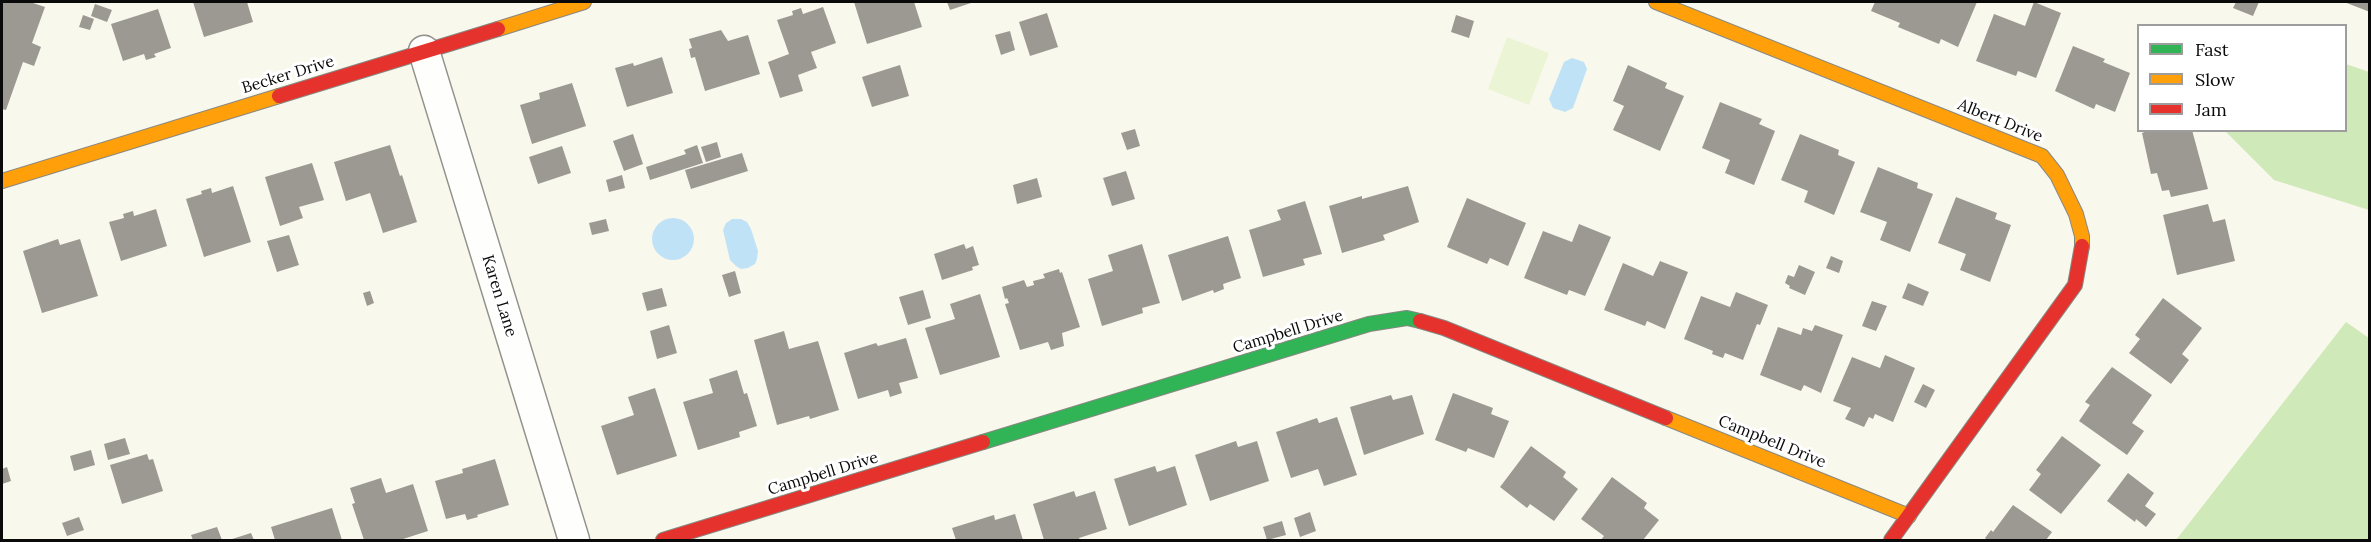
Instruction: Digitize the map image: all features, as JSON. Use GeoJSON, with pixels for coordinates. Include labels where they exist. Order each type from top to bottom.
{"type":"FeatureCollection","features":[{"type":"Feature","properties":{"kind":"street","name":"Becker Drive"},"geometry":{"type":"LineString","coordinates":[[2,180],[584,2]]}},
{"type":"Feature","properties":{"kind":"street","name":"Albert Drive"},"geometry":{"type":"LineString","coordinates":[[1656,2],[2042,156],[2057,175],[2068,195],[2082,236],[2081,259],[2075,285],[1891,540]]}},
{"type":"Feature","properties":{"kind":"street","name":"Karen Lane"},"geometry":{"type":"LineString","coordinates":[[424,51],[574,540]]}},
{"type":"Feature","properties":{"kind":"street","name":"Campbell Drive"},"geometry":{"type":"LineString","coordinates":[[663,540],[1369,324],[1407,318],[1444,328],[1909,516]]}},
{"type":"Feature","properties":{"kind":"green space"},"geometry":{"type":"Polygon","coordinates":[[[1507,37],[1549,53],[1529,105],[1488,89],[1507,37]]]}},
{"type":"Feature","properties":{"kind":"green space"},"geometry":{"type":"Polygon","coordinates":[[[2347,64],[2369,72],[2369,210],[2274,180],[2226,132],[2347,132],[2347,64]]]}},
{"type":"Feature","properties":{"kind":"green space"},"geometry":{"type":"Polygon","coordinates":[[[2346,322],[2369,338],[2369,540],[2176,540],[2346,322]]]}},
{"type":"Feature","properties":{"kind":"water"},"geometry":{"type":"Polygon","coordinates":[[[1572,58],[1584,62],[1587,69],[1573,108],[1565,112],[1553,108],[1549,99],[1564,62],[1572,58]]]}},
{"type":"Feature","properties":{"kind":"water"},"geometry":{"type":"Polygon","coordinates":[[[673,218],[681,219],[688,224],[693,231],[693,247],[688,254],[681,259],[673,260],[665,259],[658,254],[653,247],[652,239],[653,231],[658,224],[665,219],[673,218]]]}},
{"type":"Feature","properties":{"kind":"water"},"geometry":{"type":"Polygon","coordinates":[[[732,219],[747,222],[751,229],[758,251],[755,264],[748,268],[741,269],[730,260],[723,230],[726,223],[732,219]]]}},
{"type":"Feature","properties":{"kind":"building"},"geometry":{"type":"Polygon","coordinates":[[[2,2],[30,2],[45,7],[32,43],[41,47],[34,66],[23,62],[6,110],[2,109],[2,2]]]}},
{"type":"Feature","properties":{"kind":"building"},"geometry":{"type":"Polygon","coordinates":[[[193,2],[247,2],[253,22],[204,37],[193,2]]]}},
{"type":"Feature","properties":{"kind":"building"},"geometry":{"type":"Polygon","coordinates":[[[854,2],[914,2],[922,27],[867,44],[854,2]]]}},
{"type":"Feature","properties":{"kind":"building"},"geometry":{"type":"Polygon","coordinates":[[[947,2],[974,2],[950,10],[947,2]]]}},
{"type":"Feature","properties":{"kind":"building"},"geometry":{"type":"Polygon","coordinates":[[[1875,2],[1977,2],[1958,47],[1941,39],[1939,44],[1898,27],[1900,23],[1871,11],[1875,2]]]}},
{"type":"Feature","properties":{"kind":"building"},"geometry":{"type":"Polygon","coordinates":[[[2034,2],[2061,13],[2036,78],[2018,71],[2016,76],[1976,61],[1994,14],[2025,26],[2034,2]]]}},
{"type":"Feature","properties":{"kind":"building"},"geometry":{"type":"Polygon","coordinates":[[[2236,2],[2259,2],[2253,16],[2233,8],[2236,2]]]}},
{"type":"Feature","properties":{"kind":"building"},"geometry":{"type":"Polygon","coordinates":[[[2344,2],[2370,2],[2370,12],[2344,2]]]}},
{"type":"Feature","properties":{"kind":"building"},"geometry":{"type":"Polygon","coordinates":[[[95,4],[112,10],[107,22],[91,16],[95,4]]]}},
{"type":"Feature","properties":{"kind":"building"},"geometry":{"type":"Polygon","coordinates":[[[823,7],[836,43],[811,52],[817,68],[798,75],[803,91],[780,98],[768,62],[789,54],[777,20],[793,15],[792,11],[801,8],[803,14],[823,7]]]}},
{"type":"Feature","properties":{"kind":"building"},"geometry":{"type":"Polygon","coordinates":[[[158,9],[171,48],[154,54],[156,57],[146,60],[144,54],[123,61],[111,24],[158,9]]]}},
{"type":"Feature","properties":{"kind":"building"},"geometry":{"type":"Polygon","coordinates":[[[1047,13],[1058,47],[1030,56],[1019,22],[1047,13]]]}},
{"type":"Feature","properties":{"kind":"building"},"geometry":{"type":"Polygon","coordinates":[[[83,15],[94,19],[90,30],[79,27],[83,15]]]}},
{"type":"Feature","properties":{"kind":"building"},"geometry":{"type":"Polygon","coordinates":[[[1456,15],[1474,21],[1469,38],[1451,32],[1456,15]]]}},
{"type":"Feature","properties":{"kind":"building"},"geometry":{"type":"Polygon","coordinates":[[[721,30],[728,41],[748,35],[760,74],[705,91],[695,57],[691,58],[689,49],[692,48],[689,39],[721,30]]]}},
{"type":"Feature","properties":{"kind":"building"},"geometry":{"type":"Polygon","coordinates":[[[1010,31],[1015,50],[1001,55],[995,35],[1010,31]]]}},
{"type":"Feature","properties":{"kind":"building"},"geometry":{"type":"Polygon","coordinates":[[[2073,46],[2105,59],[2103,62],[2130,73],[2115,112],[2096,104],[2094,109],[2055,91],[2073,46]]]}},
{"type":"Feature","properties":{"kind":"building"},"geometry":{"type":"Polygon","coordinates":[[[662,57],[673,93],[627,107],[615,68],[633,63],[634,66],[662,57]]]}},
{"type":"Feature","properties":{"kind":"building"},"geometry":{"type":"Polygon","coordinates":[[[900,65],[909,96],[872,107],[862,77],[900,65]]]}},
{"type":"Feature","properties":{"kind":"building"},"geometry":{"type":"Polygon","coordinates":[[[1628,65],[1667,83],[1665,88],[1684,96],[1660,151],[1613,130],[1624,106],[1613,101],[1628,65]]]}},
{"type":"Feature","properties":{"kind":"building"},"geometry":{"type":"Polygon","coordinates":[[[572,83],[586,126],[532,144],[520,105],[540,99],[539,93],[572,83]]]}},
{"type":"Feature","properties":{"kind":"building"},"geometry":{"type":"Polygon","coordinates":[[[1720,102],[1762,119],[1759,124],[1775,131],[1754,185],[1725,173],[1730,160],[1702,148],[1720,102]]]}},
{"type":"Feature","properties":{"kind":"building"},"geometry":{"type":"Polygon","coordinates":[[[1135,129],[1140,146],[1127,150],[1121,133],[1135,129]]]}},
{"type":"Feature","properties":{"kind":"building"},"geometry":{"type":"Polygon","coordinates":[[[2193,132],[2208,189],[2171,197],[2169,190],[2162,191],[2157,173],[2151,174],[2142,133],[2193,132]]]}},
{"type":"Feature","properties":{"kind":"building"},"geometry":{"type":"Polygon","coordinates":[[[633,134],[643,164],[624,171],[613,141],[633,134]]]}},
{"type":"Feature","properties":{"kind":"building"},"geometry":{"type":"Polygon","coordinates":[[[1800,134],[1839,150],[1838,155],[1855,162],[1834,215],[1804,202],[1808,191],[1781,180],[1800,134]]]}},
{"type":"Feature","properties":{"kind":"building"},"geometry":{"type":"Polygon","coordinates":[[[717,142],[721,157],[706,162],[701,147],[717,142]]]}},
{"type":"Feature","properties":{"kind":"building"},"geometry":{"type":"Polygon","coordinates":[[[390,145],[417,222],[383,233],[370,193],[346,201],[334,162],[390,145]]]}},
{"type":"Feature","properties":{"kind":"building"},"geometry":{"type":"Polygon","coordinates":[[[697,145],[703,163],[650,180],[646,167],[686,154],[684,150],[697,145]]]}},
{"type":"Feature","properties":{"kind":"building"},"geometry":{"type":"Polygon","coordinates":[[[562,146],[571,173],[538,184],[529,157],[562,146]]]}},
{"type":"Feature","properties":{"kind":"building"},"geometry":{"type":"Polygon","coordinates":[[[742,153],[748,171],[691,189],[685,170],[742,153]]]}},
{"type":"Feature","properties":{"kind":"building"},"geometry":{"type":"Polygon","coordinates":[[[312,163],[324,200],[299,207],[303,218],[280,226],[265,177],[312,163]]]}},
{"type":"Feature","properties":{"kind":"building"},"geometry":{"type":"Polygon","coordinates":[[[1878,167],[1918,183],[1917,188],[1933,194],[1910,252],[1880,240],[1887,222],[1860,212],[1878,167]]]}},
{"type":"Feature","properties":{"kind":"building"},"geometry":{"type":"Polygon","coordinates":[[[1126,171],[1135,199],[1112,206],[1103,178],[1126,171]]]}},
{"type":"Feature","properties":{"kind":"building"},"geometry":{"type":"Polygon","coordinates":[[[622,175],[625,188],[609,192],[606,180],[622,175]]]}},
{"type":"Feature","properties":{"kind":"building"},"geometry":{"type":"Polygon","coordinates":[[[1037,178],[1042,197],[1017,204],[1013,185],[1037,178]]]}},
{"type":"Feature","properties":{"kind":"building"},"geometry":{"type":"Polygon","coordinates":[[[233,186],[251,242],[204,257],[186,199],[202,194],[201,191],[211,188],[212,193],[233,186]]]}},
{"type":"Feature","properties":{"kind":"building"},"geometry":{"type":"Polygon","coordinates":[[[1408,186],[1419,222],[1383,235],[1385,240],[1342,253],[1329,206],[1408,186]]]}},
{"type":"Feature","properties":{"kind":"building"},"geometry":{"type":"Polygon","coordinates":[[[1956,197],[1997,213],[1995,219],[2011,225],[1990,282],[1960,270],[1966,254],[1938,243],[1956,197]]]}},
{"type":"Feature","properties":{"kind":"building"},"geometry":{"type":"Polygon","coordinates":[[[1467,198],[1526,223],[1508,266],[1490,258],[1487,264],[1447,247],[1467,198]]]}},
{"type":"Feature","properties":{"kind":"building"},"geometry":{"type":"Polygon","coordinates":[[[1305,201],[1322,254],[1303,259],[1305,265],[1263,277],[1249,230],[1281,220],[1277,210],[1305,201]]]}},
{"type":"Feature","properties":{"kind":"building"},"geometry":{"type":"Polygon","coordinates":[[[2208,204],[2213,222],[2225,219],[2235,261],[2177,275],[2163,215],[2208,204]]]}},
{"type":"Feature","properties":{"kind":"building"},"geometry":{"type":"Polygon","coordinates":[[[156,209],[167,246],[121,261],[109,222],[124,218],[123,214],[133,211],[134,216],[156,209]]]}},
{"type":"Feature","properties":{"kind":"building"},"geometry":{"type":"Polygon","coordinates":[[[606,219],[609,231],[592,235],[589,223],[606,219]]]}},
{"type":"Feature","properties":{"kind":"building"},"geometry":{"type":"Polygon","coordinates":[[[1579,224],[1611,237],[1585,296],[1569,290],[1567,295],[1524,278],[1543,231],[1572,242],[1579,224]]]}},
{"type":"Feature","properties":{"kind":"building"},"geometry":{"type":"Polygon","coordinates":[[[289,235],[299,265],[277,272],[267,241],[289,235]]]}},
{"type":"Feature","properties":{"kind":"building"},"geometry":{"type":"Polygon","coordinates":[[[1228,236],[1241,278],[1223,284],[1224,289],[1214,293],[1213,290],[1182,301],[1168,255],[1228,236]]]}},
{"type":"Feature","properties":{"kind":"building"},"geometry":{"type":"Polygon","coordinates":[[[58,239],[60,245],[80,239],[98,296],[42,313],[23,251],[58,239]]]}},
{"type":"Feature","properties":{"kind":"building"},"geometry":{"type":"Polygon","coordinates":[[[964,244],[966,249],[973,246],[979,265],[972,267],[973,270],[942,280],[934,254],[964,244]]]}},
{"type":"Feature","properties":{"kind":"building"},"geometry":{"type":"Polygon","coordinates":[[[1142,244],[1160,303],[1142,308],[1143,313],[1102,326],[1088,279],[1113,271],[1108,255],[1142,244]]]}},
{"type":"Feature","properties":{"kind":"building"},"geometry":{"type":"Polygon","coordinates":[[[1831,256],[1843,261],[1839,273],[1826,268],[1831,256]]]}},
{"type":"Feature","properties":{"kind":"building"},"geometry":{"type":"Polygon","coordinates":[[[1660,261],[1688,272],[1665,329],[1647,321],[1645,326],[1604,310],[1623,263],[1653,276],[1660,261]]]}},
{"type":"Feature","properties":{"kind":"building"},"geometry":{"type":"Polygon","coordinates":[[[1799,265],[1815,272],[1805,295],[1789,288],[1790,286],[1785,283],[1788,275],[1794,277],[1799,265]]]}},
{"type":"Feature","properties":{"kind":"building"},"geometry":{"type":"Polygon","coordinates":[[[1059,269],[1080,327],[1062,333],[1064,346],[1051,350],[1048,342],[1020,350],[1005,304],[1009,303],[1007,298],[1005,299],[1002,287],[1024,280],[1027,287],[1034,285],[1033,281],[1045,278],[1043,274],[1059,269]]]}},
{"type":"Feature","properties":{"kind":"building"},"geometry":{"type":"Polygon","coordinates":[[[735,271],[741,293],[729,297],[722,275],[735,271]]]}},
{"type":"Feature","properties":{"kind":"building"},"geometry":{"type":"Polygon","coordinates":[[[1908,283],[1929,292],[1923,306],[1902,298],[1908,283]]]}},
{"type":"Feature","properties":{"kind":"building"},"geometry":{"type":"Polygon","coordinates":[[[662,288],[667,306],[647,311],[642,293],[662,288]]]}},
{"type":"Feature","properties":{"kind":"building"},"geometry":{"type":"Polygon","coordinates":[[[923,290],[931,318],[908,325],[899,297],[923,290]]]}},
{"type":"Feature","properties":{"kind":"building"},"geometry":{"type":"Polygon","coordinates":[[[370,291],[374,303],[367,306],[363,293],[370,291]]]}},
{"type":"Feature","properties":{"kind":"building"},"geometry":{"type":"Polygon","coordinates":[[[1736,292],[1768,305],[1760,325],[1757,324],[1743,360],[1725,353],[1723,358],[1712,354],[1713,351],[1684,339],[1701,296],[1730,307],[1736,292]]]}},
{"type":"Feature","properties":{"kind":"building"},"geometry":{"type":"Polygon","coordinates":[[[980,294],[1000,357],[940,375],[925,328],[955,319],[950,304],[980,294]]]}},
{"type":"Feature","properties":{"kind":"building"},"geometry":{"type":"Polygon","coordinates":[[[2163,298],[2202,328],[2182,354],[2189,360],[2171,384],[2129,353],[2140,339],[2135,335],[2163,298]]]}},
{"type":"Feature","properties":{"kind":"building"},"geometry":{"type":"Polygon","coordinates":[[[1872,301],[1887,306],[1876,331],[1862,326],[1872,301]]]}},
{"type":"Feature","properties":{"kind":"building"},"geometry":{"type":"Polygon","coordinates":[[[669,325],[677,353],[657,359],[650,331],[669,325]]]}},
{"type":"Feature","properties":{"kind":"building"},"geometry":{"type":"Polygon","coordinates":[[[1815,325],[1843,335],[1821,393],[1804,385],[1801,391],[1760,375],[1778,327],[1801,335],[1803,328],[1812,331],[1815,325]]]}},
{"type":"Feature","properties":{"kind":"building"},"geometry":{"type":"Polygon","coordinates":[[[784,331],[789,349],[818,341],[839,410],[810,419],[809,416],[777,425],[754,340],[784,331]]]}},
{"type":"Feature","properties":{"kind":"building"},"geometry":{"type":"Polygon","coordinates":[[[906,338],[918,378],[899,383],[902,393],[890,397],[888,390],[858,399],[844,353],[876,343],[878,346],[906,338]]]}},
{"type":"Feature","properties":{"kind":"building"},"geometry":{"type":"Polygon","coordinates":[[[1885,355],[1915,368],[1893,422],[1875,414],[1873,419],[1869,417],[1864,427],[1845,419],[1851,408],[1833,401],[1852,357],[1880,368],[1885,355]]]}},
{"type":"Feature","properties":{"kind":"building"},"geometry":{"type":"Polygon","coordinates":[[[2112,367],[2152,395],[2132,423],[2144,431],[2127,455],[2079,421],[2090,405],[2085,402],[2112,367]]]}},
{"type":"Feature","properties":{"kind":"building"},"geometry":{"type":"Polygon","coordinates":[[[737,370],[757,426],[739,432],[740,437],[698,450],[683,402],[713,393],[709,379],[737,370]]]}},
{"type":"Feature","properties":{"kind":"building"},"geometry":{"type":"Polygon","coordinates":[[[1923,384],[1935,390],[1926,408],[1914,402],[1923,384]]]}},
{"type":"Feature","properties":{"kind":"building"},"geometry":{"type":"Polygon","coordinates":[[[655,388],[677,456],[617,475],[601,426],[634,415],[628,397],[655,388]]]}},
{"type":"Feature","properties":{"kind":"building"},"geometry":{"type":"Polygon","coordinates":[[[1453,393],[1493,408],[1491,414],[1509,421],[1494,458],[1468,448],[1466,452],[1435,440],[1453,393]]]}},
{"type":"Feature","properties":{"kind":"building"},"geometry":{"type":"Polygon","coordinates":[[[1391,395],[1393,400],[1412,395],[1424,434],[1364,455],[1350,407],[1391,395]]]}},
{"type":"Feature","properties":{"kind":"building"},"geometry":{"type":"Polygon","coordinates":[[[1337,417],[1357,475],[1324,486],[1318,469],[1291,478],[1276,432],[1317,418],[1319,423],[1337,417]]]}},
{"type":"Feature","properties":{"kind":"building"},"geometry":{"type":"Polygon","coordinates":[[[2062,436],[2101,465],[2061,514],[2029,490],[2041,474],[2036,470],[2062,436]]]}},
{"type":"Feature","properties":{"kind":"building"},"geometry":{"type":"Polygon","coordinates":[[[125,438],[130,454],[108,460],[104,444],[125,438]]]}},
{"type":"Feature","properties":{"kind":"building"},"geometry":{"type":"Polygon","coordinates":[[[1236,441],[1238,447],[1257,441],[1269,481],[1210,501],[1195,455],[1236,441]]]}},
{"type":"Feature","properties":{"kind":"building"},"geometry":{"type":"Polygon","coordinates":[[[1531,446],[1566,472],[1563,477],[1578,489],[1554,521],[1530,504],[1527,508],[1500,487],[1531,446]]]}},
{"type":"Feature","properties":{"kind":"building"},"geometry":{"type":"Polygon","coordinates":[[[91,450],[95,465],[74,471],[70,456],[91,450]]]}},
{"type":"Feature","properties":{"kind":"building"},"geometry":{"type":"Polygon","coordinates":[[[147,454],[149,460],[153,459],[163,491],[122,504],[110,465],[147,454]]]}},
{"type":"Feature","properties":{"kind":"building"},"geometry":{"type":"Polygon","coordinates":[[[495,459],[509,505],[467,520],[465,514],[446,519],[435,481],[463,473],[462,469],[495,459]]]}},
{"type":"Feature","properties":{"kind":"building"},"geometry":{"type":"Polygon","coordinates":[[[1155,466],[1157,472],[1175,466],[1187,505],[1129,526],[1114,479],[1155,466]]]}},
{"type":"Feature","properties":{"kind":"building"},"geometry":{"type":"Polygon","coordinates":[[[7,467],[11,481],[2,484],[2,469],[7,467]]]}},
{"type":"Feature","properties":{"kind":"building"},"geometry":{"type":"Polygon","coordinates":[[[2128,473],[2154,493],[2145,506],[2156,514],[2146,527],[2136,519],[2135,522],[2107,501],[2128,473]]]}},
{"type":"Feature","properties":{"kind":"building"},"geometry":{"type":"Polygon","coordinates":[[[1612,477],[1647,503],[1644,508],[1659,520],[1643,540],[1601,540],[1604,536],[1581,519],[1612,477]]]}},
{"type":"Feature","properties":{"kind":"building"},"geometry":{"type":"Polygon","coordinates":[[[381,478],[386,493],[413,484],[428,531],[400,540],[364,540],[352,504],[355,503],[350,488],[381,478]]]}},
{"type":"Feature","properties":{"kind":"building"},"geometry":{"type":"Polygon","coordinates":[[[1074,491],[1076,497],[1095,491],[1107,529],[1079,538],[1080,540],[1044,540],[1033,504],[1074,491]]]}},
{"type":"Feature","properties":{"kind":"building"},"geometry":{"type":"Polygon","coordinates":[[[2013,505],[2052,532],[2046,540],[1987,540],[1985,538],[1991,530],[1993,532],[2013,505]]]}},
{"type":"Feature","properties":{"kind":"building"},"geometry":{"type":"Polygon","coordinates":[[[332,508],[342,540],[275,540],[271,527],[332,508]]]}},
{"type":"Feature","properties":{"kind":"building"},"geometry":{"type":"Polygon","coordinates":[[[1310,512],[1316,531],[1300,537],[1294,518],[1310,512]]]}},
{"type":"Feature","properties":{"kind":"building"},"geometry":{"type":"Polygon","coordinates":[[[1015,514],[1023,540],[956,540],[952,528],[994,515],[995,520],[1015,514]]]}},
{"type":"Feature","properties":{"kind":"building"},"geometry":{"type":"Polygon","coordinates":[[[79,517],[84,530],[67,536],[62,523],[79,517]]]}},
{"type":"Feature","properties":{"kind":"building"},"geometry":{"type":"Polygon","coordinates":[[[1282,521],[1286,535],[1267,540],[1263,527],[1282,521]]]}},
{"type":"Feature","properties":{"kind":"building"},"geometry":{"type":"Polygon","coordinates":[[[217,527],[222,540],[193,540],[191,535],[217,527]]]}},
{"type":"Feature","properties":{"kind":"building"},"geometry":{"type":"Polygon","coordinates":[[[251,533],[254,540],[229,540],[251,533]]]}},
{"type":"Feature","properties":{"kind":"traffic: fast"},"geometry":{"type":"LineString","coordinates":[[983,442],[1369,324],[1407,318],[1420,321]]}},
{"type":"Feature","properties":{"kind":"traffic: slow"},"geometry":{"type":"LineString","coordinates":[[498,29],[584,2]]}},
{"type":"Feature","properties":{"kind":"traffic: slow"},"geometry":{"type":"LineString","coordinates":[[1656,2],[2042,156],[2057,175],[2076,214],[2082,236],[2082,246]]}},
{"type":"Feature","properties":{"kind":"traffic: slow"},"geometry":{"type":"LineString","coordinates":[[2,181],[279,96]]}},
{"type":"Feature","properties":{"kind":"traffic: slow"},"geometry":{"type":"LineString","coordinates":[[1666,418],[1909,516]]}},
{"type":"Feature","properties":{"kind":"traffic: jam"},"geometry":{"type":"LineString","coordinates":[[279,96],[498,29]]}},
{"type":"Feature","properties":{"kind":"traffic: jam"},"geometry":{"type":"LineString","coordinates":[[1891,540],[2075,285],[2082,246]]}},
{"type":"Feature","properties":{"kind":"traffic: jam"},"geometry":{"type":"LineString","coordinates":[[1420,321],[1444,328],[1666,418]]}},
{"type":"Feature","properties":{"kind":"traffic: jam"},"geometry":{"type":"LineString","coordinates":[[663,540],[983,442]]}}]}
